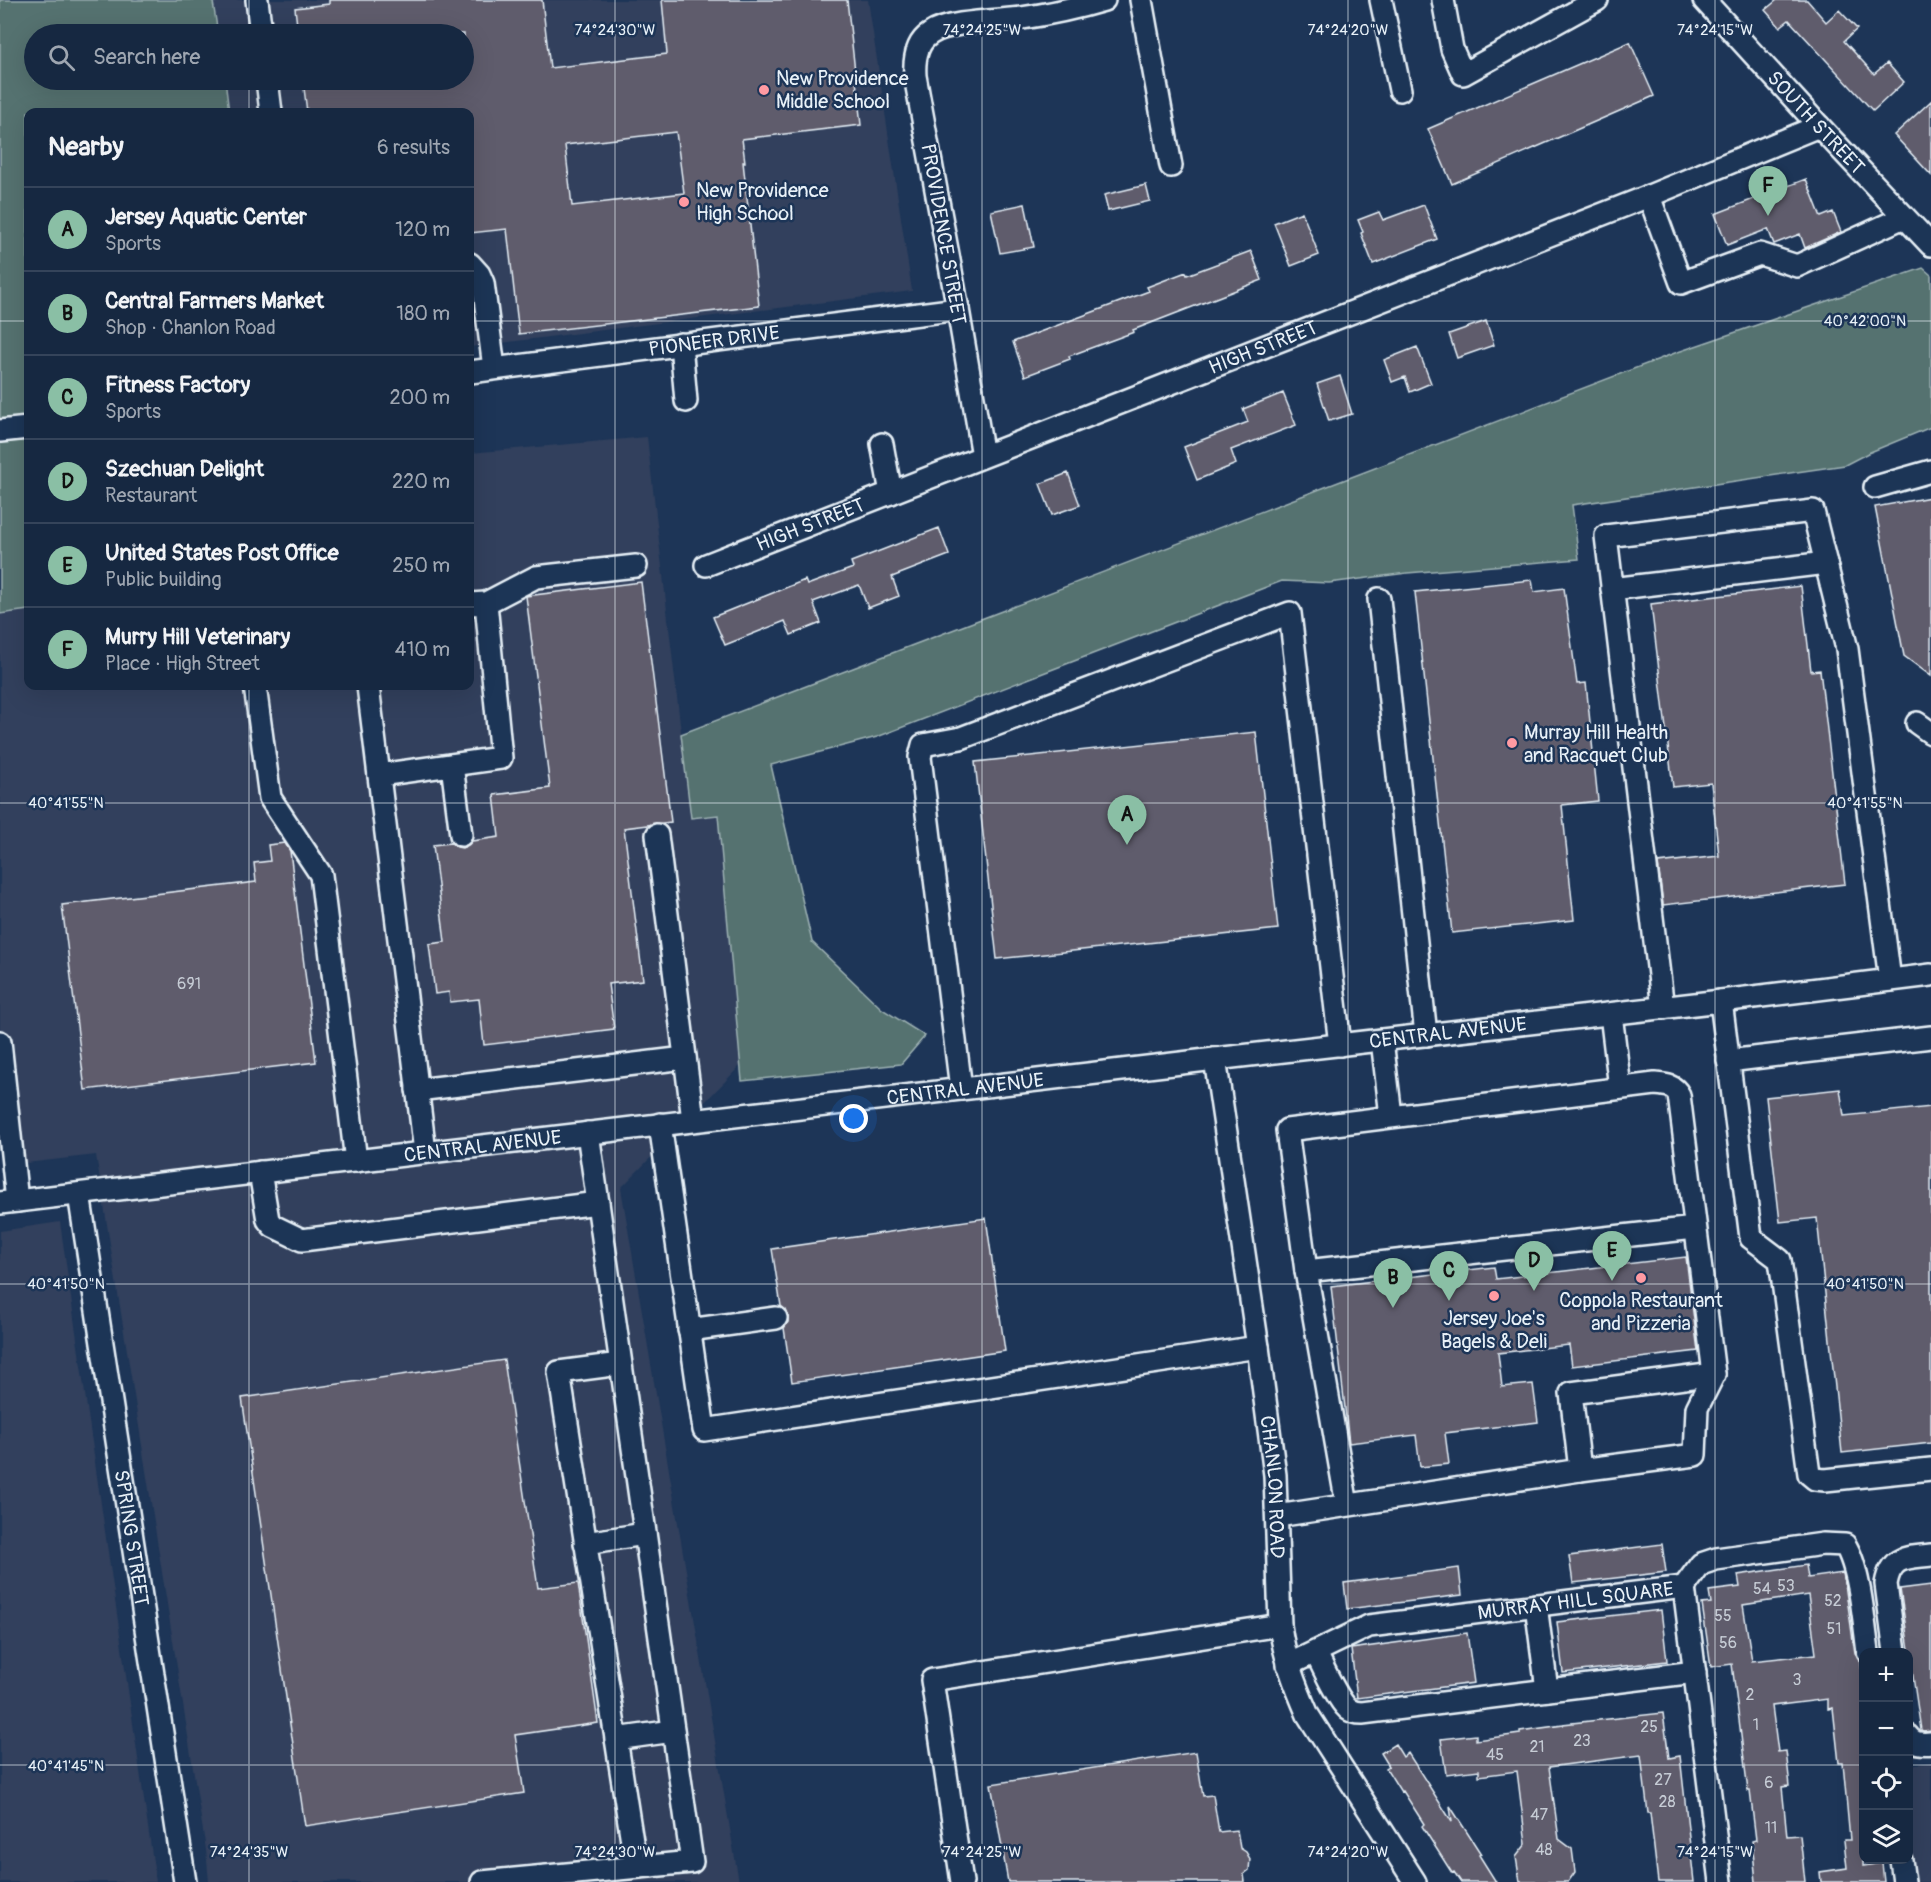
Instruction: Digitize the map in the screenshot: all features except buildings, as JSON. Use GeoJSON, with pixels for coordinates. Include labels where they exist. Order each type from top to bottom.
{"type":"FeatureCollection","features":[{"type":"Feature","properties":{"kind":"street"},"geometry":{"type":"LineString","coordinates":[[257,0],[260,24]]}},
{"type":"Feature","properties":{"kind":"street","name":"PROVIDENCE STREET"},"geometry":{"type":"LineString","coordinates":[[983,456],[915,76],[916,55],[929,34],[947,27],[1056,13],[1104,0]]}},
{"type":"Feature","properties":{"kind":"street"},"geometry":{"type":"LineString","coordinates":[[1141,0],[1171,166]]}},
{"type":"Feature","properties":{"kind":"street"},"geometry":{"type":"LineString","coordinates":[[1381,0],[1400,90]]}},
{"type":"Feature","properties":{"kind":"street"},"geometry":{"type":"LineString","coordinates":[[1443,0],[1452,49],[1463,74],[1597,0]]}},
{"type":"Feature","properties":{"kind":"street","name":"SOUTH STREET"},"geometry":{"type":"LineString","coordinates":[[1704,0],[1904,217],[1929,240]]}},
{"type":"Feature","properties":{"kind":"street"},"geometry":{"type":"LineString","coordinates":[[268,90],[270,108]]}},
{"type":"Feature","properties":{"kind":"street","name":"HIGH STREET"},"geometry":{"type":"LineString","coordinates":[[706,565],[1649,196],[1819,126]]}},
{"type":"Feature","properties":{"kind":"street"},"geometry":{"type":"LineString","coordinates":[[1649,196],[1681,283],[1760,254],[1797,266],[1904,217]]}},
{"type":"Feature","properties":{"kind":"street"},"geometry":{"type":"LineString","coordinates":[[474,268],[483,283],[494,368]]}},
{"type":"Feature","properties":{"kind":"street","name":"PIONEER DRIVE"},"geometry":{"type":"LineString","coordinates":[[474,371],[958,309]]}},
{"type":"Feature","properties":{"kind":"street"},"geometry":{"type":"LineString","coordinates":[[681,344],[686,401]]}},
{"type":"Feature","properties":{"kind":"street"},"geometry":{"type":"LineString","coordinates":[[0,431],[24,428]]}},
{"type":"Feature","properties":{"kind":"street"},"geometry":{"type":"LineString","coordinates":[[882,444],[891,493]]}},
{"type":"Feature","properties":{"kind":"street"},"geometry":{"type":"LineString","coordinates":[[1875,487],[1931,471]]}},
{"type":"Feature","properties":{"kind":"street"},"geometry":{"type":"LineString","coordinates":[[1663,1008],[1606,536],[1813,511],[1847,650],[1890,980]]}},
{"type":"Feature","properties":{"kind":"street"},"geometry":{"type":"LineString","coordinates":[[1612,589],[1826,563]]}},
{"type":"Feature","properties":{"kind":"street"},"geometry":{"type":"LineString","coordinates":[[379,775],[501,758],[478,604],[536,577],[636,566]]}},
{"type":"Feature","properties":{"kind":"street"},"geometry":{"type":"LineString","coordinates":[[1379,599],[1426,1035]]}},
{"type":"Feature","properties":{"kind":"street"},"geometry":{"type":"LineString","coordinates":[[961,1089],[920,757],[923,745],[961,738],[1290,613],[1340,1045]]}},
{"type":"Feature","properties":{"kind":"street"},"geometry":{"type":"LineString","coordinates":[[256,690],[270,798],[321,875],[356,1161]]}},
{"type":"Feature","properties":{"kind":"street"},"geometry":{"type":"LineString","coordinates":[[368,690],[425,1152]]}},
{"type":"Feature","properties":{"kind":"street"},"geometry":{"type":"LineString","coordinates":[[452,765],[461,835]]}},
{"type":"Feature","properties":{"kind":"street"},"geometry":{"type":"LineString","coordinates":[[657,835],[693,1120]]}},
{"type":"Feature","properties":{"kind":"street","name":"CENTRAL AVENUE"},"geometry":{"type":"LineString","coordinates":[[8,1202],[1931,975]]}},
{"type":"Feature","properties":{"kind":"street"},"geometry":{"type":"LineString","coordinates":[[1721,1001],[1751,1238],[1780,1260],[1809,1474],[1815,1479],[1825,1480],[1931,1469]]}},
{"type":"Feature","properties":{"kind":"street"},"geometry":{"type":"LineString","coordinates":[[1611,1014],[1620,1088]]}},
{"type":"Feature","properties":{"kind":"street"},"geometry":{"type":"LineString","coordinates":[[1728,1061],[1931,1037]]}},
{"type":"Feature","properties":{"kind":"street"},"geometry":{"type":"LineString","coordinates":[[1382,1040],[1390,1116]]}},
{"type":"Feature","properties":{"kind":"street"},"geometry":{"type":"LineString","coordinates":[[0,1042],[8,1202]]}},
{"type":"Feature","properties":{"kind":"street"},"geometry":{"type":"LineString","coordinates":[[417,1090],[685,1058]]}},
{"type":"Feature","properties":{"kind":"street","name":"CHANLON ROAD"},"geometry":{"type":"LineString","coordinates":[[1215,1059],[1275,1475],[1280,1625],[1283,1646],[1308,1715],[1415,1882]]}},
{"type":"Feature","properties":{"kind":"street"},"geometry":{"type":"LineString","coordinates":[[1277,1516],[1695,1455],[1697,1408],[1714,1374],[1679,1095],[1676,1089],[1667,1085],[1655,1084],[1287,1130],[1306,1271],[1347,1505]]}},
{"type":"Feature","properties":{"kind":"street"},"geometry":{"type":"LineString","coordinates":[[660,1124],[704,1430],[1258,1347]]}},
{"type":"Feature","properties":{"kind":"street"},"geometry":{"type":"LineString","coordinates":[[482,1882],[570,1878],[636,1867],[692,1862],[588,1133]]}},
{"type":"Feature","properties":{"kind":"street"},"geometry":{"type":"LineString","coordinates":[[260,1172],[268,1220],[273,1226],[302,1240],[598,1203]]}},
{"type":"Feature","properties":{"kind":"street","name":"SPRING STREET"},"geometry":{"type":"LineString","coordinates":[[79,1194],[185,1882]]}},
{"type":"Feature","properties":{"kind":"street"},"geometry":{"type":"LineString","coordinates":[[1306,1271],[1695,1228]]}},
{"type":"Feature","properties":{"kind":"street"},"geometry":{"type":"LineString","coordinates":[[689,1330],[776,1318]]}},
{"type":"Feature","properties":{"kind":"street"},"geometry":{"type":"LineString","coordinates":[[621,1364],[559,1372],[636,1867]]}},
{"type":"Feature","properties":{"kind":"street"},"geometry":{"type":"LineString","coordinates":[[1580,1470],[1571,1393],[1714,1374]]}},
{"type":"Feature","properties":{"kind":"street"},"geometry":{"type":"LineString","coordinates":[[585,1543],[645,1534]]}},
{"type":"Feature","properties":{"kind":"street"},"geometry":{"type":"LineString","coordinates":[[1684,1587],[1701,1564],[1716,1559],[1823,1544],[1845,1545],[1851,1554],[1855,1570],[1867,1648]]}},
{"type":"Feature","properties":{"kind":"street"},"geometry":{"type":"LineString","coordinates":[[1894,1648],[1886,1584],[1888,1573],[1902,1558],[1931,1555]]}},
{"type":"Feature","properties":{"kind":"street","name":"MURRAY HILL SQUARE"},"geometry":{"type":"LineString","coordinates":[[1288,1665],[1369,1626],[1684,1587],[1721,1882]]}},
{"type":"Feature","properties":{"kind":"street"},"geometry":{"type":"LineString","coordinates":[[1536,1605],[1547,1690]]}},
{"type":"Feature","properties":{"kind":"street"},"geometry":{"type":"LineString","coordinates":[[962,1882],[932,1680],[1280,1625]]}},
{"type":"Feature","properties":{"kind":"street"},"geometry":{"type":"LineString","coordinates":[[1316,1653],[1342,1701],[1348,1709],[1355,1713],[1695,1672]]}},
{"type":"Feature","properties":{"kind":"street"},"geometry":{"type":"LineString","coordinates":[[616,1739],[673,1731]]}},
{"type":"Feature","properties":{"kind":"street"},"geometry":{"type":"LineString","coordinates":[[1913,1740],[1931,1743]]}},
{"type":"Feature","properties":{"kind":"street"},"geometry":{"type":"LineString","coordinates":[[1902,1864],[1904,1882]]}},
{"type":"Feature","properties":{"kind":"shaded area","name":"New Providence High School"},"geometry":{"type":"Polygon","coordinates":[[[868,0],[912,291],[474,346],[474,108],[228,108],[226,90],[474,90],[474,24],[216,24],[213,1],[868,0]]]}},
{"type":"Feature","properties":{"kind":"shaded area"},"geometry":{"type":"Polygon","coordinates":[[[647,437],[691,818],[718,814],[742,1064],[621,1188],[739,1882],[209,1882],[206,1850],[96,1155],[0,1166],[0,614],[24,611],[24,690],[474,690],[474,453],[647,437]]]}},
{"type":"Feature","properties":{"kind":"shaded area"},"geometry":{"type":"Polygon","coordinates":[[[60,1222],[156,1882],[0,1882],[0,1231],[60,1222]]]}},
{"type":"Feature","properties":{"kind":"shaded area"},"geometry":{"type":"Polygon","coordinates":[[[1931,1762],[1931,1882],[1911,1882],[1909,1864],[1913,1864],[1913,1764],[1931,1762]]]}},
{"type":"Feature","properties":{"kind":"green space"},"geometry":{"type":"Polygon","coordinates":[[[0,0],[223,0],[213,2],[216,24],[24,24],[24,90],[226,90],[228,108],[24,108],[24,611],[0,614],[0,0]]]}},
{"type":"Feature","properties":{"kind":"green space"},"geometry":{"type":"Polygon","coordinates":[[[1923,268],[1931,275],[1931,427],[1845,465],[1572,505],[1579,559],[1407,573],[1329,583],[1282,581],[877,737],[771,765],[812,942],[882,1009],[925,1036],[901,1064],[742,1081],[718,815],[691,818],[681,734],[1675,353],[1923,268]]]}},
{"type":"Feature","properties":{"kind":"place","name":"New Providence Middle School"},"geometry":{"type":"Point","coordinates":[764,90]}},
{"type":"Feature","properties":{"kind":"place","name":"New Providence High School"},"geometry":{"type":"Point","coordinates":[684,202]}},
{"type":"Feature","properties":{"kind":"place","name":"Murry Hill Veterinary"},"geometry":{"type":"Point","coordinates":[1768,216]}},
{"type":"Feature","properties":{"kind":"place","name":"Murray Hill Health and Racquet Club"},"geometry":{"type":"Point","coordinates":[1512,743]}},
{"type":"Feature","properties":{"kind":"place","name":"Jersey Aquatic Center"},"geometry":{"type":"Point","coordinates":[1127,845]}},
{"type":"Feature","properties":{"kind":"place","name":"Coppola Restaurant and Pizzeria"},"geometry":{"type":"Point","coordinates":[1641,1278]}},
{"type":"Feature","properties":{"kind":"place","name":"United States Post Office"},"geometry":{"type":"Point","coordinates":[1612,1281]}},
{"type":"Feature","properties":{"kind":"place","name":"Szechuan Delight"},"geometry":{"type":"Point","coordinates":[1534,1291]}},
{"type":"Feature","properties":{"kind":"place","name":"Jersey Joe's Bagels & Deli"},"geometry":{"type":"Point","coordinates":[1494,1296]}},
{"type":"Feature","properties":{"kind":"place","name":"Fitness Factory"},"geometry":{"type":"Point","coordinates":[1449,1301]}},
{"type":"Feature","properties":{"kind":"place","name":"Central Farmers Market"},"geometry":{"type":"Point","coordinates":[1393,1308]}}]}
